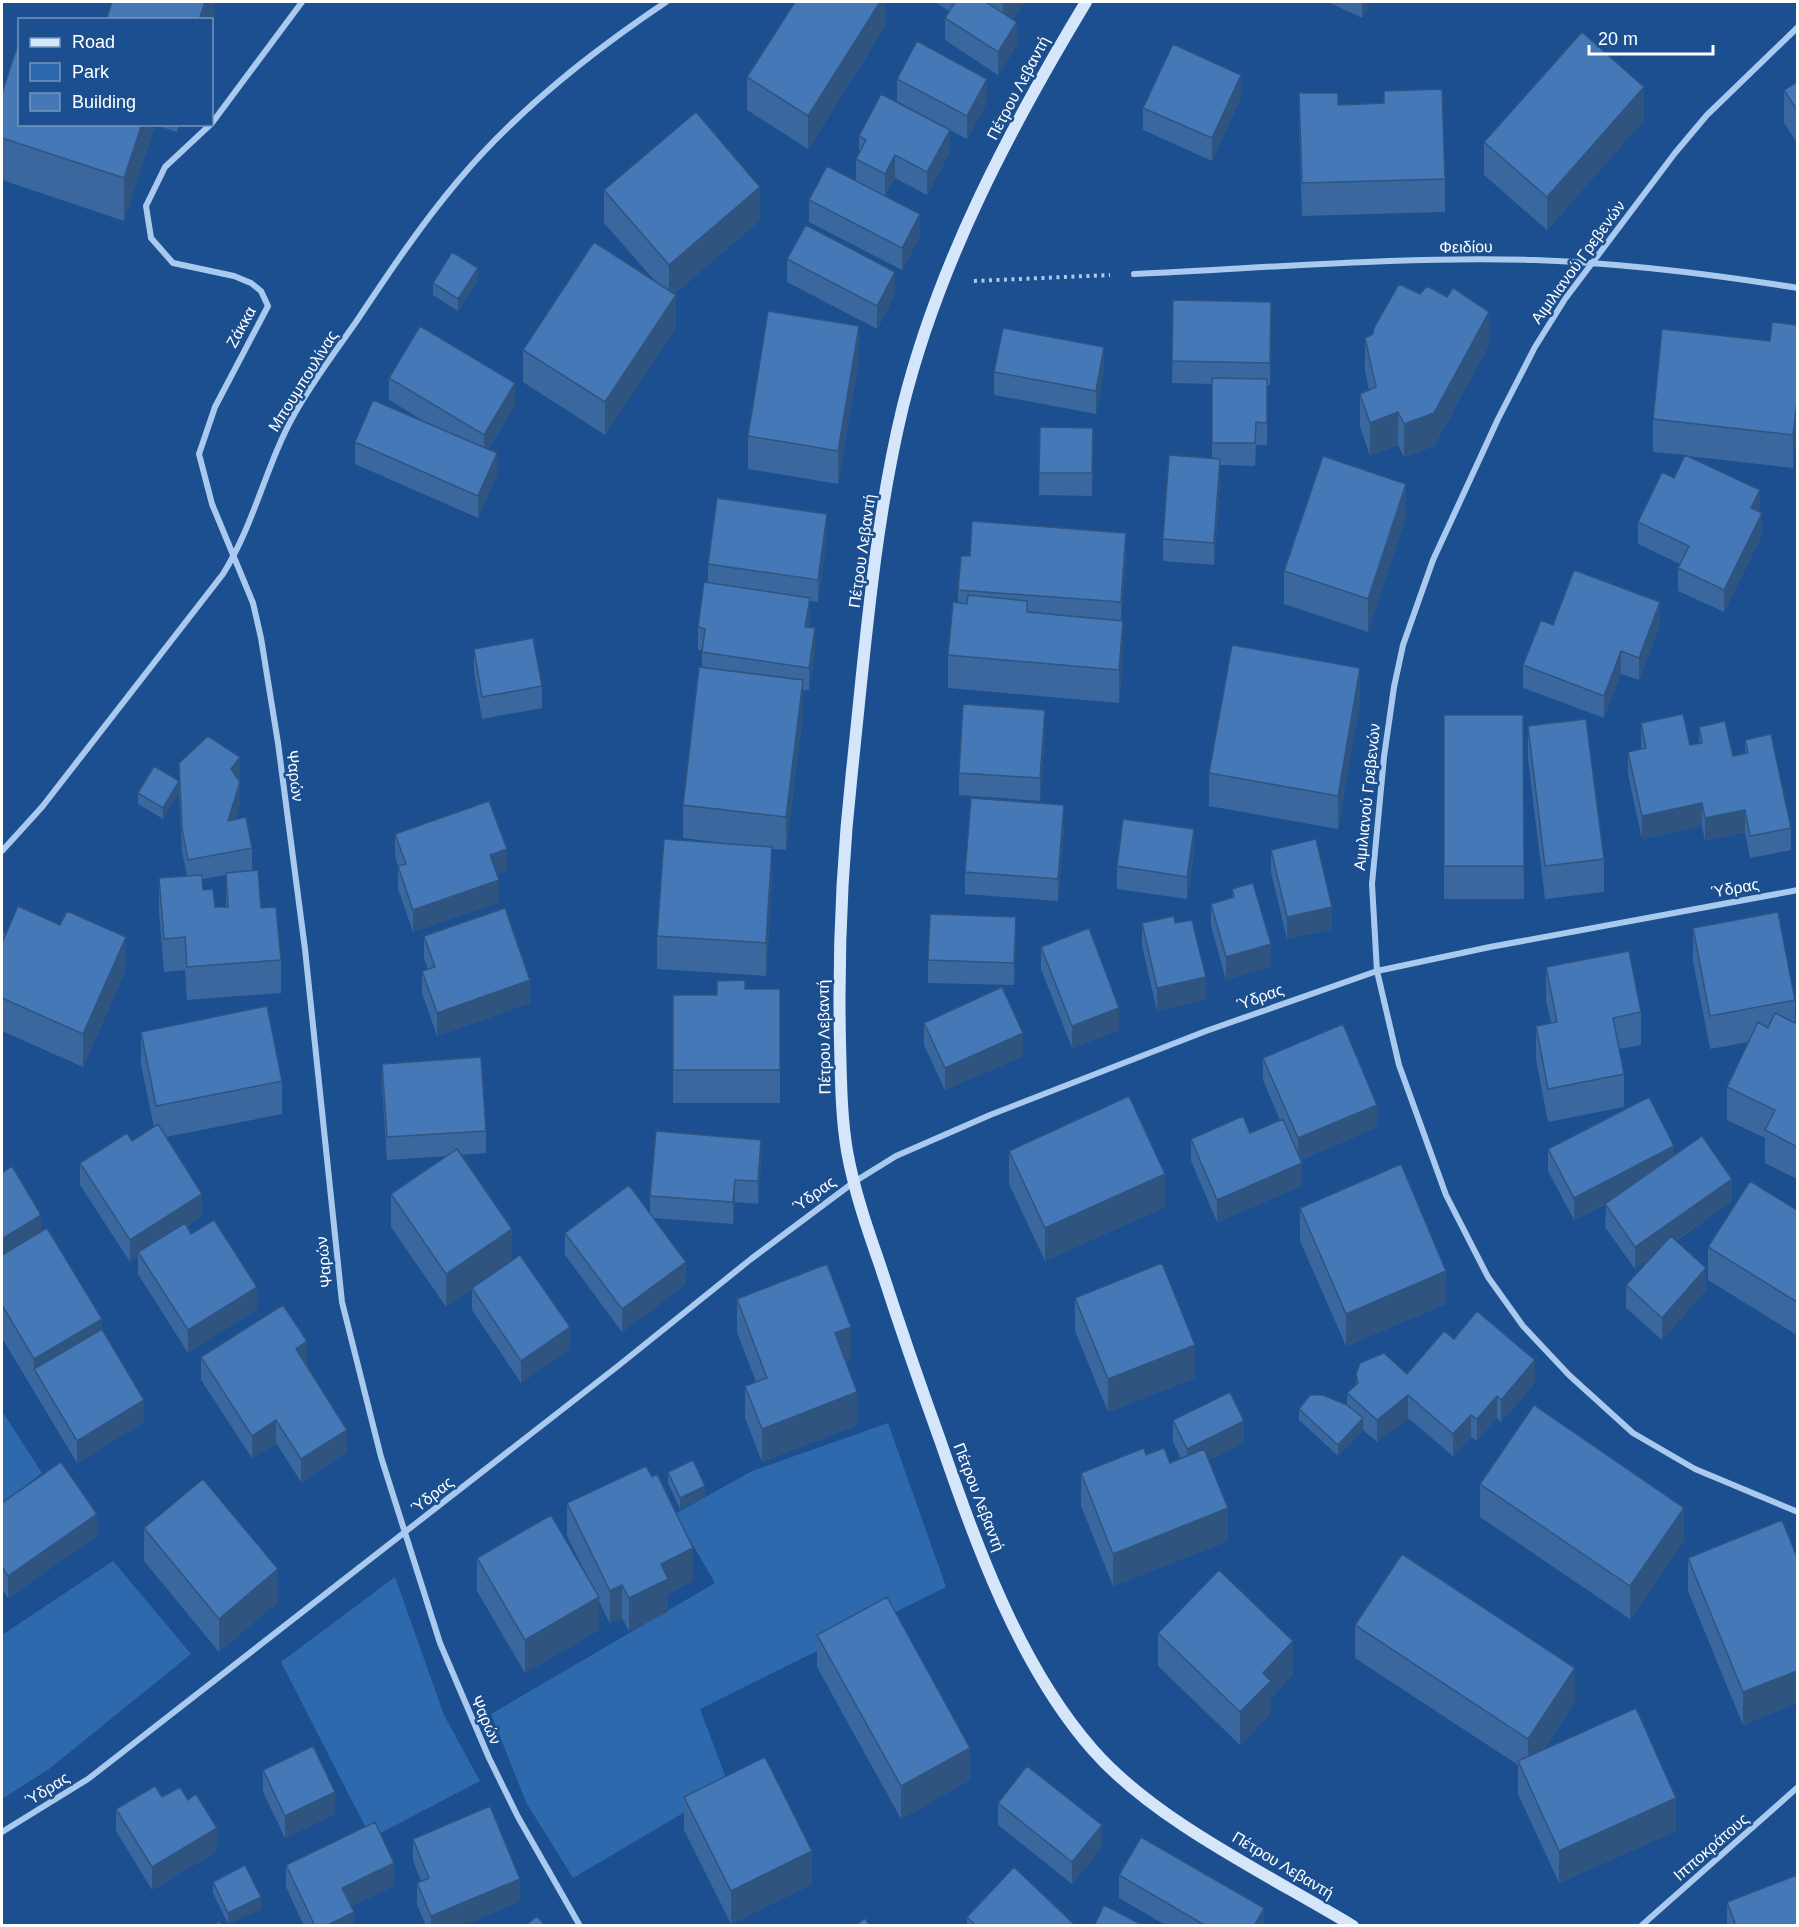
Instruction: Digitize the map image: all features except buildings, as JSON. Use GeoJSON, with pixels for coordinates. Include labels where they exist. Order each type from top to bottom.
{"type":"FeatureCollection","features":[{"type":"Feature","properties":{"kind":"street","name":"Ζάκκα"},"geometry":{"type":"LineString","coordinates":[[213,121],[302,2]]}},
{"type":"Feature","properties":{"kind":"street","name":"Μπουμπουλίνας"},"geometry":{"type":"LineString","coordinates":[[2,851],[42,807],[209,593],[234,557],[251,520],[269,469],[296,412],[394,264],[458,181],[551,88],[611,39],[666,2]]}},
{"type":"Feature","properties":{"kind":"street","name":"Πέτρου Λεβαντή"},"geometry":{"type":"LineString","coordinates":[[1086,2],[1023,110],[963,233],[943,283],[904,402],[888,478],[847,816],[839,946],[843,1124],[854,1182],[906,1345],[974,1533],[1027,1653],[1069,1719],[1111,1769],[1165,1812],[1353,1926]]}},
{"type":"Feature","properties":{"kind":"street","name":"Αιμιλιανού Γρεβενών"},"geometry":{"type":"LineString","coordinates":[[1797,27],[1707,115],[1591,264],[1547,326],[1498,419],[1433,560],[1403,645],[1394,687],[1374,842],[1373,922],[1377,971],[1399,1065],[1443,1186],[1473,1253],[1509,1308],[1580,1388],[1633,1432],[1695,1469],[1797,1512]]}},
{"type":"Feature","properties":{"kind":"street","name":"Ζάκκα"},"geometry":{"type":"LineString","coordinates":[[209,126],[165,167],[146,206],[151,238],[173,263],[234,276],[251,283],[261,291],[268,306],[214,407],[199,454],[212,504],[234,557]]}},
{"type":"Feature","properties":{"kind":"street","name":"Φειδίου"},"geometry":{"type":"LineString","coordinates":[[1134,274],[1450,260],[1536,260],[1690,272],[1797,288]]}},
{"type":"Feature","properties":{"kind":"street","name":"Ψαρών"},"geometry":{"type":"LineString","coordinates":[[234,557],[255,613],[278,743],[324,1111],[342,1302],[355,1359],[404,1534],[440,1643],[480,1739],[518,1817],[580,1926]]}},
{"type":"Feature","properties":{"kind":"street","name":"Ύδρας"},"geometry":{"type":"LineString","coordinates":[[2,1832],[88,1779],[404,1534],[751,1259],[854,1182],[896,1156],[990,1115],[1258,1012],[1377,971],[1490,946],[1797,890]]}},
{"type":"Feature","properties":{"kind":"street","name":"Ιπποκράτους"},"geometry":{"type":"LineString","coordinates":[[1641,1926],[1797,1787]]}},
{"type":"Feature","properties":{"kind":"path"},"geometry":{"type":"LineString","coordinates":[[943,283],[1134,274]]}},
{"type":"Feature","properties":{"kind":"green space"},"geometry":{"type":"Polygon","coordinates":[[[2,1411],[42,1473],[2,1503],[2,1411]]]}},
{"type":"Feature","properties":{"kind":"green space"},"geometry":{"type":"Polygon","coordinates":[[[888,1423],[946,1587],[700,1709],[729,1786],[573,1878],[526,1802],[491,1714],[715,1583],[675,1514],[752,1471],[888,1423]]]}},
{"type":"Feature","properties":{"kind":"green space"},"geometry":{"type":"Polygon","coordinates":[[[113,1561],[191,1654],[49,1769],[2,1799],[2,1635],[113,1561]]]}},
{"type":"Feature","properties":{"kind":"green space"},"geometry":{"type":"Polygon","coordinates":[[[395,1577],[444,1715],[480,1781],[371,1838],[281,1662],[395,1577]]]}}]}
